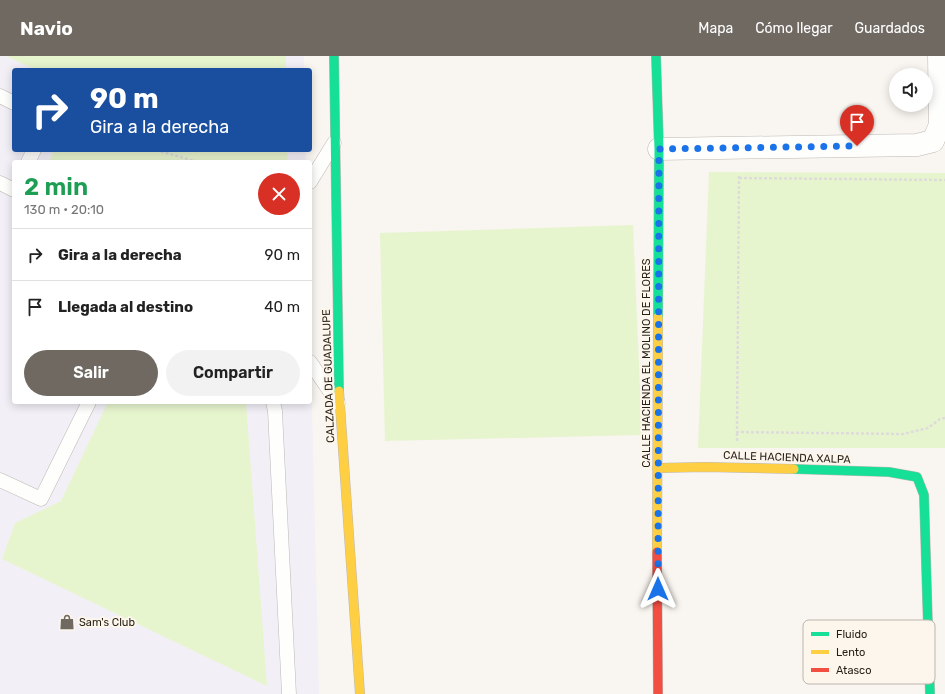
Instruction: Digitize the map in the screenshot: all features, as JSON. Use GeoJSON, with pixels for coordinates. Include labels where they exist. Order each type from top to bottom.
{"type":"FeatureCollection","features":[{"type":"Feature","properties":{"kind":"street","name":"CALZADA DE GUADALUPE"},"geometry":{"type":"LineString","coordinates":[[334,56],[339,404],[360,694]]}},
{"type":"Feature","properties":{"kind":"street","name":"CALLE HACIENDA EL MOLINO DE FLORES"},"geometry":{"type":"LineString","coordinates":[[656,56],[659,149],[657,468],[658,694]]}},
{"type":"Feature","properties":{"kind":"street"},"geometry":{"type":"LineString","coordinates":[[659,149],[917,145],[933,141],[940,124],[939,56]]}},
{"type":"Feature","properties":{"kind":"street","name":"CALLE HACIENDA XALPA"},"geometry":{"type":"LineString","coordinates":[[657,468],[705,467],[889,472],[916,477],[924,495],[928,620]]}},
{"type":"Feature","properties":{"kind":"street","name":"CALLE HACIENDA XALPA"},"geometry":{"type":"LineString","coordinates":[[930,684],[930,694]]}},
{"type":"Feature","properties":{"kind":"lane"},"geometry":{"type":"LineString","coordinates":[[0,96],[12,102]]}},
{"type":"Feature","properties":{"kind":"lane"},"geometry":{"type":"LineString","coordinates":[[312,179],[336,141]]}},
{"type":"Feature","properties":{"kind":"lane"},"geometry":{"type":"LineString","coordinates":[[0,183],[12,189]]}},
{"type":"Feature","properties":{"kind":"lane"},"geometry":{"type":"LineString","coordinates":[[312,365],[339,404]]}},
{"type":"Feature","properties":{"kind":"lane"},"geometry":{"type":"LineString","coordinates":[[0,480],[41,499],[88,404]]}},
{"type":"Feature","properties":{"kind":"lane"},"geometry":{"type":"LineString","coordinates":[[273,404],[289,694]]}},
{"type":"Feature","properties":{"kind":"path"},"geometry":{"type":"LineString","coordinates":[[163,152],[191,160]]}},
{"type":"Feature","properties":{"kind":"path"},"geometry":{"type":"LineString","coordinates":[[945,180],[739,178],[737,432],[903,434],[928,428],[940,419],[945,418]]}},
{"type":"Feature","properties":{"kind":"shaded area"},"geometry":{"type":"Polygon","coordinates":[[[0,56],[304,56],[304,68],[12,68],[12,152],[306,152],[306,160],[12,160],[12,404],[312,404],[319,694],[0,694],[0,56]]]}},
{"type":"Feature","properties":{"kind":"green space"},"geometry":{"type":"Polygon","coordinates":[[[6,56],[286,56],[286,68],[32,68],[6,56]]]}},
{"type":"Feature","properties":{"kind":"green space"},"geometry":{"type":"Polygon","coordinates":[[[53,152],[287,152],[288,160],[50,160],[53,152]]]}},
{"type":"Feature","properties":{"kind":"green space"},"geometry":{"type":"Polygon","coordinates":[[[709,172],[945,173],[945,448],[698,448],[709,172]]]}},
{"type":"Feature","properties":{"kind":"green space"},"geometry":{"type":"Polygon","coordinates":[[[633,225],[642,435],[385,441],[380,233],[633,225]]]}},
{"type":"Feature","properties":{"kind":"green space"},"geometry":{"type":"Polygon","coordinates":[[[107,404],[246,404],[267,686],[2,559],[15,523],[61,501],[107,404]]]}},
{"type":"Feature","properties":{"kind":"traffic: fast"},"geometry":{"type":"LineString","coordinates":[[334,56],[339,391]]}},
{"type":"Feature","properties":{"kind":"traffic: fast"},"geometry":{"type":"LineString","coordinates":[[656,56],[659,149],[658,317]]}},
{"type":"Feature","properties":{"kind":"traffic: fast"},"geometry":{"type":"LineString","coordinates":[[794,469],[889,472],[917,477],[924,495],[928,620]]}},
{"type":"Feature","properties":{"kind":"traffic: fast"},"geometry":{"type":"LineString","coordinates":[[930,684],[930,694]]}},
{"type":"Feature","properties":{"kind":"traffic: slow"},"geometry":{"type":"LineString","coordinates":[[657,552],[658,317]]}},
{"type":"Feature","properties":{"kind":"traffic: slow"},"geometry":{"type":"LineString","coordinates":[[339,391],[360,694]]}},
{"type":"Feature","properties":{"kind":"traffic: slow"},"geometry":{"type":"LineString","coordinates":[[657,468],[705,467],[794,469]]}},
{"type":"Feature","properties":{"kind":"traffic: jam"},"geometry":{"type":"LineString","coordinates":[[657,552],[658,694]]}},
{"type":"Feature","properties":{"kind":"place","name":"Sam's Club"},"geometry":{"type":"Point","coordinates":[67,622]}},
{"type":"Feature","properties":{"kind":"route"},"geometry":{"type":"LineString","coordinates":[[658,589],[657,456],[659,149],[857,146]]}}]}
